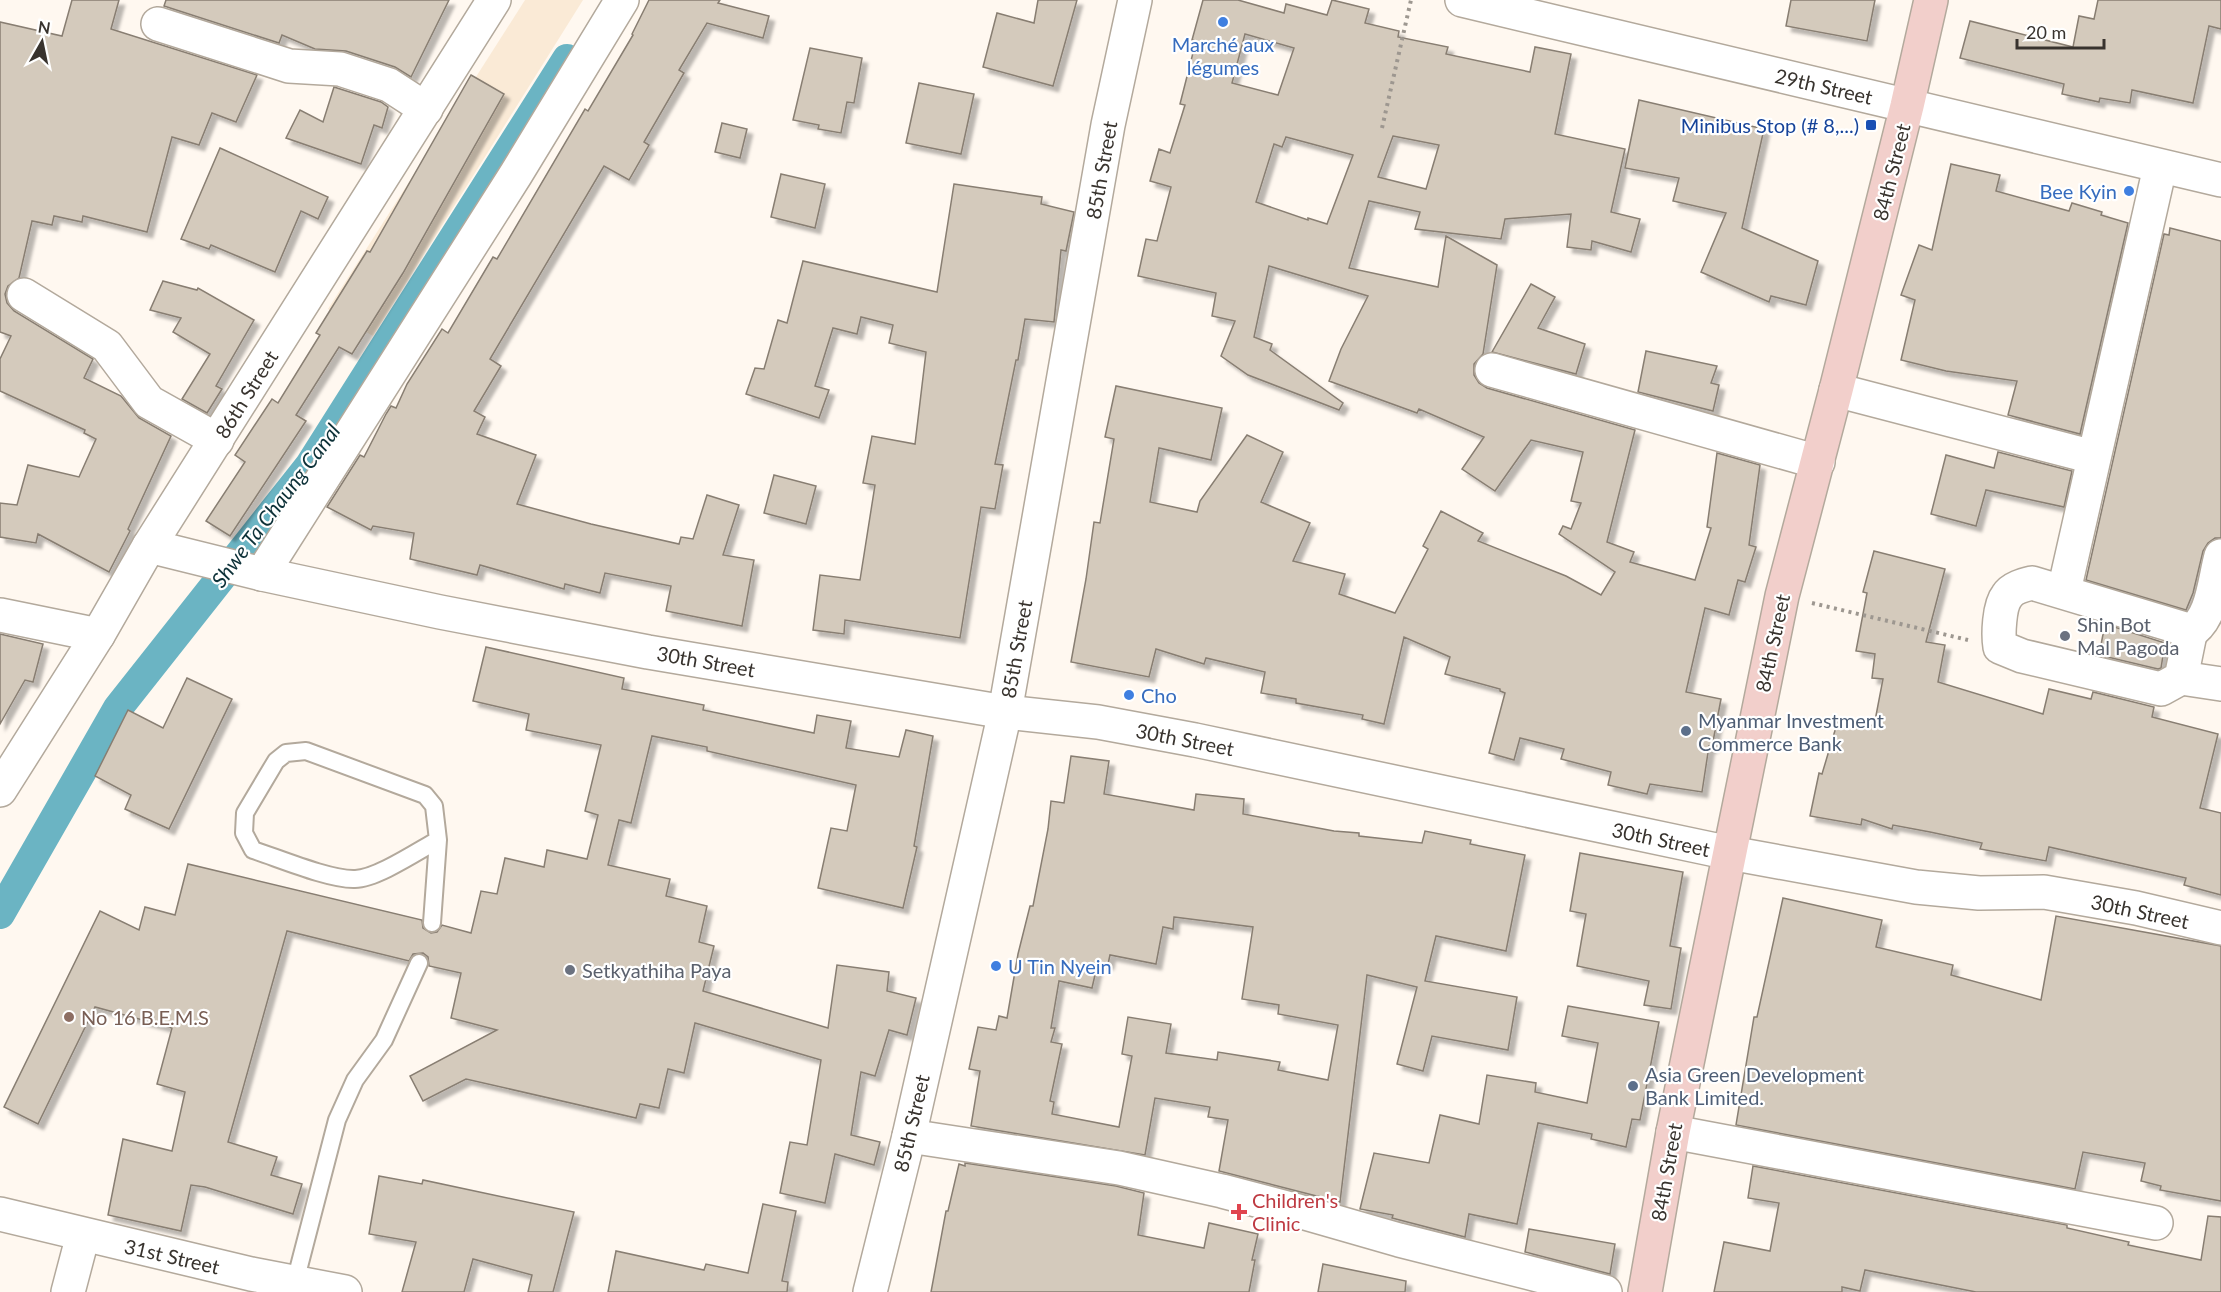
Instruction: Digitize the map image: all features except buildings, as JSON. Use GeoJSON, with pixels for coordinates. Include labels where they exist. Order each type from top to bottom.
{"type":"FeatureCollection","features":[{"type":"Feature","properties":{"kind":"main road","name":"84th Street"},"geometry":{"type":"LineString","coordinates":[[1645,1292],[1673,1132],[1782,596],[1907,106],[1931,0]]}},
{"type":"Feature","properties":{"kind":"street","name":"86th Street"},"geometry":{"type":"LineString","coordinates":[[0,790],[98,635],[161,550],[217,440],[494,0]]}},
{"type":"Feature","properties":{"kind":"street"},"geometry":{"type":"LineString","coordinates":[[252,571],[516,174],[622,0]]}},
{"type":"Feature","properties":{"kind":"street","name":"85th Street"},"geometry":{"type":"LineString","coordinates":[[870,1292],[909,1136],[1005,712],[1108,124],[1135,0]]}},
{"type":"Feature","properties":{"kind":"street","name":"29th Street"},"geometry":{"type":"LineString","coordinates":[[1462,0],[2221,180]]}},
{"type":"Feature","properties":{"kind":"street"},"geometry":{"type":"LineString","coordinates":[[158,24],[289,66],[340,69],[389,85],[426,109]]}},
{"type":"Feature","properties":{"kind":"street"},"geometry":{"type":"LineString","coordinates":[[2064,591],[2160,166]]}},
{"type":"Feature","properties":{"kind":"street"},"geometry":{"type":"LineString","coordinates":[[24,295],[107,346],[149,402],[217,440]]}},
{"type":"Feature","properties":{"kind":"street"},"geometry":{"type":"LineString","coordinates":[[1492,370],[1818,462]]}},
{"type":"Feature","properties":{"kind":"street"},"geometry":{"type":"LineString","coordinates":[[1836,390],[2093,457]]}},
{"type":"Feature","properties":{"kind":"street","name":"30th Street"},"geometry":{"type":"LineString","coordinates":[[161,550],[429,610],[648,652],[1005,712],[1098,722],[1195,740],[1730,853],[1916,887],[1979,893],[2044,892],[2136,908],[2221,928]]}},
{"type":"Feature","properties":{"kind":"street"},"geometry":{"type":"LineString","coordinates":[[2181,678],[2189,633],[2205,618],[2221,556]]}},
{"type":"Feature","properties":{"kind":"street"},"geometry":{"type":"LineString","coordinates":[[2189,633],[2185,629],[2032,583],[2019,587],[2006,596],[1998,629],[2000,647],[2022,656],[2161,689],[2181,678],[2221,684]]}},
{"type":"Feature","properties":{"kind":"street"},"geometry":{"type":"LineString","coordinates":[[0,615],[98,635]]}},
{"type":"Feature","properties":{"kind":"street"},"geometry":{"type":"LineString","coordinates":[[1673,1132],[2156,1223]]}},
{"type":"Feature","properties":{"kind":"street"},"geometry":{"type":"LineString","coordinates":[[909,1136],[1119,1168],[1222,1191],[1399,1240],[1605,1292]]}},
{"type":"Feature","properties":{"kind":"street","name":"31st Street"},"geometry":{"type":"LineString","coordinates":[[0,1214],[83,1235],[249,1283],[295,1282],[345,1292]]}},
{"type":"Feature","properties":{"kind":"street"},"geometry":{"type":"LineString","coordinates":[[68,1292],[83,1235]]}},
{"type":"Feature","properties":{"kind":"lane"},"geometry":{"type":"LineString","coordinates":[[432,923],[438,840],[434,806],[425,795],[306,750],[286,753],[276,761],[245,813],[244,833],[253,850],[338,878],[357,880],[382,870],[438,840]]}},
{"type":"Feature","properties":{"kind":"lane"},"geometry":{"type":"LineString","coordinates":[[295,1282],[338,1120],[355,1080],[384,1040],[420,963]]}},
{"type":"Feature","properties":{"kind":"path"},"geometry":{"type":"LineString","coordinates":[[1382,128],[1411,0]]}},
{"type":"Feature","properties":{"kind":"path"},"geometry":{"type":"LineString","coordinates":[[1782,596],[2000,647]]}},
{"type":"Feature","properties":{"kind":"shaded area"},"geometry":{"type":"Polygon","coordinates":[[[525,0],[583,0],[373,336],[328,309],[525,0]]]}},
{"type":"Feature","properties":{"kind":"waterway","name":"Shwe Ta Chaung Canal"},"geometry":{"type":"LineString","coordinates":[[0,914],[118,708],[310,465],[567,59]]}},
{"type":"Feature","properties":{"kind":"place","name":"Marché aux légumes"},"geometry":{"type":"Point","coordinates":[1223,22]}},
{"type":"Feature","properties":{"kind":"place","name":"Minibus Stop (# 8,...)"},"geometry":{"type":"Point","coordinates":[1871,125]}},
{"type":"Feature","properties":{"kind":"place","name":"Bee Kyin"},"geometry":{"type":"Point","coordinates":[2129,191]}},
{"type":"Feature","properties":{"kind":"place","name":"Shin Bot Mal Pagoda"},"geometry":{"type":"Point","coordinates":[2065,636]}},
{"type":"Feature","properties":{"kind":"place","name":"Cho"},"geometry":{"type":"Point","coordinates":[1129,695]}},
{"type":"Feature","properties":{"kind":"place","name":"Myanmar Investment Commerce Bank"},"geometry":{"type":"Point","coordinates":[1686,731]}},
{"type":"Feature","properties":{"kind":"place","name":"U Tin Nyein"},"geometry":{"type":"Point","coordinates":[996,966]}},
{"type":"Feature","properties":{"kind":"place","name":"Setkyathiha Paya"},"geometry":{"type":"Point","coordinates":[570,970]}},
{"type":"Feature","properties":{"kind":"place","name":"No 16 B.E.M.S"},"geometry":{"type":"Point","coordinates":[69,1017]}},
{"type":"Feature","properties":{"kind":"place","name":"Asia Green Development Bank Limited."},"geometry":{"type":"Point","coordinates":[1633,1086]}},
{"type":"Feature","properties":{"kind":"place","name":"Children's Clinic"},"geometry":{"type":"Point","coordinates":[1239,1212]}}]}
